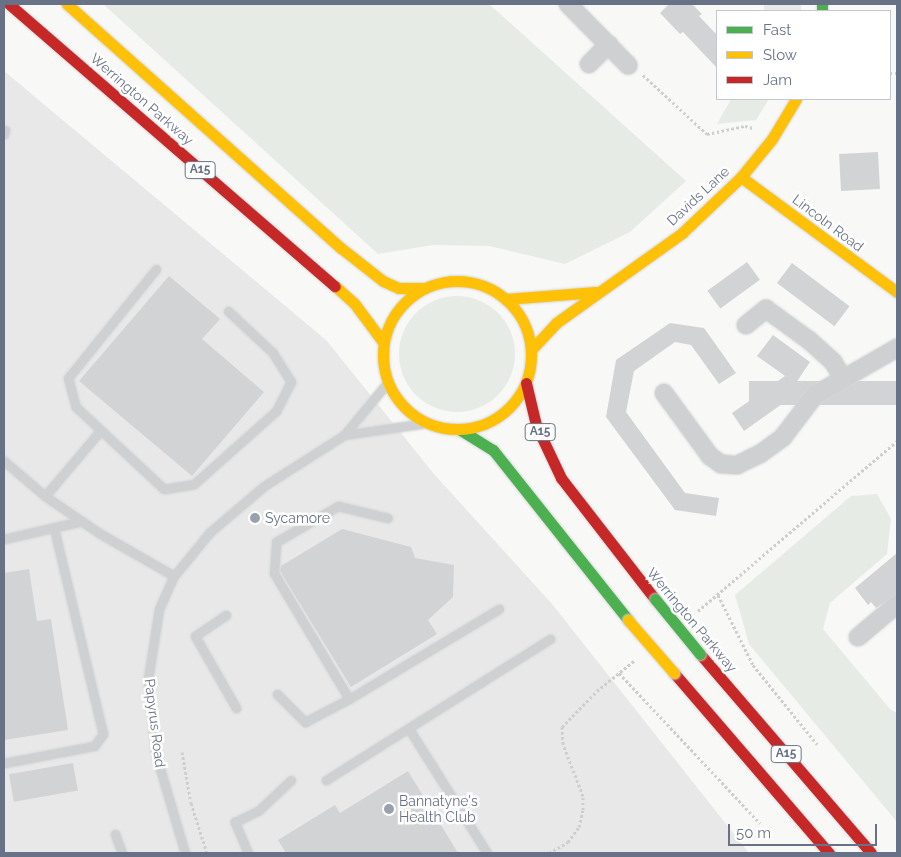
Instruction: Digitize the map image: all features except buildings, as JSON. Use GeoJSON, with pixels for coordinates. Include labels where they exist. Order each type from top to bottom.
{"type":"FeatureCollection","features":[{"type":"Feature","properties":{"kind":"main road","name":"Werrington Parkway"},"geometry":{"type":"LineString","coordinates":[[9,4],[354,303],[383,342]]}},
{"type":"Feature","properties":{"kind":"main road","name":"Werrington Parkway"},"geometry":{"type":"LineString","coordinates":[[67,4],[341,248],[383,281],[399,288],[425,288]]}},
{"type":"Feature","properties":{"kind":"main road","name":"Davids Lane"},"geometry":{"type":"LineString","coordinates":[[531,350],[556,323],[596,292],[628,273],[682,233],[741,177],[772,139],[795,100]]}},
{"type":"Feature","properties":{"kind":"main road","name":"Lincoln Road"},"geometry":{"type":"LineString","coordinates":[[741,177],[897,292]]}},
{"type":"Feature","properties":{"kind":"main road"},"geometry":{"type":"LineString","coordinates":[[445,281],[467,281],[488,287],[506,299],[519,313],[528,331],[531,350],[526,383],[515,402],[500,416],[480,426],[459,429],[426,423],[397,399],[388,382],[383,342],[398,310],[425,288],[445,281]]}},
{"type":"Feature","properties":{"kind":"main road","name":"Davids Lane"},"geometry":{"type":"LineString","coordinates":[[506,299],[596,292]]}},
{"type":"Feature","properties":{"kind":"main road","name":"Werrington Parkway"},"geometry":{"type":"LineString","coordinates":[[526,383],[536,425],[561,478],[577,502],[700,654],[871,853]]}},
{"type":"Feature","properties":{"kind":"main road","name":"A15"},"geometry":{"type":"LineString","coordinates":[[459,429],[492,450],[628,620],[829,853]]}},
{"type":"Feature","properties":{"kind":"street"},"geometry":{"type":"LineString","coordinates":[[568,4],[628,65]]}},
{"type":"Feature","properties":{"kind":"street"},"geometry":{"type":"LineString","coordinates":[[589,64],[609,44]]}},
{"type":"Feature","properties":{"kind":"street"},"geometry":{"type":"LineString","coordinates":[[746,325],[766,309],[833,362],[843,378]]}},
{"type":"Feature","properties":{"kind":"street"},"geometry":{"type":"LineString","coordinates":[[664,393],[710,456],[721,464],[737,465],[760,454],[784,437],[815,395],[897,348]]}},
{"type":"Feature","properties":{"kind":"street"},"geometry":{"type":"LineString","coordinates":[[858,637],[897,604]]}},
{"type":"Feature","properties":{"kind":"lane"},"geometry":{"type":"LineString","coordinates":[[156,268],[68,378],[76,407],[164,489],[194,484],[276,411],[291,382],[272,352],[228,311]]}},
{"type":"Feature","properties":{"kind":"lane","name":"Papyrus Road"},"geometry":{"type":"LineString","coordinates":[[185,853],[156,755],[148,679],[159,609],[174,576],[210,532],[258,492],[344,435],[388,382]]}},
{"type":"Feature","properties":{"kind":"lane","name":"Papyrus Road"},"geometry":{"type":"LineString","coordinates":[[344,435],[426,423]]}},
{"type":"Feature","properties":{"kind":"lane"},"geometry":{"type":"LineString","coordinates":[[45,496],[100,431]]}},
{"type":"Feature","properties":{"kind":"lane"},"geometry":{"type":"LineString","coordinates":[[4,461],[45,496],[82,521],[174,576]]}},
{"type":"Feature","properties":{"kind":"lane"},"geometry":{"type":"LineString","coordinates":[[349,699],[274,573],[276,542],[338,506],[388,518]]}},
{"type":"Feature","properties":{"kind":"lane"},"geometry":{"type":"LineString","coordinates":[[4,539],[82,521]]}},
{"type":"Feature","properties":{"kind":"lane"},"geometry":{"type":"LineString","coordinates":[[4,763],[94,746],[104,734],[54,528]]}},
{"type":"Feature","properties":{"kind":"lane"},"geometry":{"type":"LineString","coordinates":[[277,694],[305,722],[349,699],[499,609]]}},
{"type":"Feature","properties":{"kind":"lane"},"geometry":{"type":"LineString","coordinates":[[226,615],[196,636],[236,708]]}},
{"type":"Feature","properties":{"kind":"lane"},"geometry":{"type":"LineString","coordinates":[[326,780],[550,639]]}},
{"type":"Feature","properties":{"kind":"lane"},"geometry":{"type":"LineString","coordinates":[[409,729],[487,853]]}},
{"type":"Feature","properties":{"kind":"lane"},"geometry":{"type":"LineString","coordinates":[[248,853],[236,822],[258,811],[291,780]]}},
{"type":"Feature","properties":{"kind":"lane"},"geometry":{"type":"LineString","coordinates":[[115,834],[122,853]]}},
{"type":"Feature","properties":{"kind":"path"},"geometry":{"type":"LineString","coordinates":[[628,65],[652,81],[707,134],[745,126],[758,129]]}},
{"type":"Feature","properties":{"kind":"path"},"geometry":{"type":"LineString","coordinates":[[698,611],[897,441]]}},
{"type":"Feature","properties":{"kind":"path"},"geometry":{"type":"LineString","coordinates":[[718,595],[753,665],[817,744]]}},
{"type":"Feature","properties":{"kind":"path"},"geometry":{"type":"LineString","coordinates":[[549,853],[568,842],[579,827],[583,810],[583,796],[563,744],[562,727],[635,660]]}},
{"type":"Feature","properties":{"kind":"path"},"geometry":{"type":"LineString","coordinates":[[619,673],[760,823]]}},
{"type":"Feature","properties":{"kind":"path"},"geometry":{"type":"LineString","coordinates":[[182,752],[191,803],[207,853]]}},
{"type":"Feature","properties":{"kind":"shaded area"},"geometry":{"type":"Polygon","coordinates":[[[103,4],[489,4],[686,181],[630,232],[565,264],[489,246],[433,245],[378,254],[103,4]]]}},
{"type":"Feature","properties":{"kind":"shaded area"},"geometry":{"type":"Polygon","coordinates":[[[764,4],[801,4],[801,10],[764,10],[764,4]]]}},
{"type":"Feature","properties":{"kind":"shaded area"},"geometry":{"type":"Polygon","coordinates":[[[4,71],[326,340],[434,474],[552,604],[749,853],[4,853],[4,71]]]}},
{"type":"Feature","properties":{"kind":"shaded area"},"geometry":{"type":"Polygon","coordinates":[[[730,100],[768,100],[756,120],[717,124],[730,100]]]}},
{"type":"Feature","properties":{"kind":"shaded area"},"geometry":{"type":"Polygon","coordinates":[[[457,296],[479,300],[498,313],[511,332],[515,354],[511,376],[498,395],[479,408],[457,412],[435,408],[416,395],[403,376],[399,354],[403,332],[416,313],[435,300],[457,296]]]}},
{"type":"Feature","properties":{"kind":"shaded area"},"geometry":{"type":"Polygon","coordinates":[[[877,494],[891,519],[887,554],[830,603],[823,629],[890,709],[897,713],[897,822],[749,644],[735,595],[851,496],[877,494]]]}},
{"type":"Feature","properties":{"kind":"traffic: fast"},"geometry":{"type":"LineString","coordinates":[[822,4],[822,10]]}},
{"type":"Feature","properties":{"kind":"traffic: fast"},"geometry":{"type":"LineString","coordinates":[[459,429],[493,450],[628,620]]}},
{"type":"Feature","properties":{"kind":"traffic: fast"},"geometry":{"type":"LineString","coordinates":[[655,599],[700,654]]}},
{"type":"Feature","properties":{"kind":"traffic: slow"},"geometry":{"type":"LineString","coordinates":[[67,4],[341,248],[383,281],[399,288],[425,288]]}},
{"type":"Feature","properties":{"kind":"traffic: slow"},"geometry":{"type":"LineString","coordinates":[[531,350],[556,323],[682,233],[741,177],[772,139],[795,100]]}},
{"type":"Feature","properties":{"kind":"traffic: slow"},"geometry":{"type":"LineString","coordinates":[[741,177],[897,292]]}},
{"type":"Feature","properties":{"kind":"traffic: slow"},"geometry":{"type":"LineString","coordinates":[[457,281],[471,282],[485,287],[498,293],[509,303],[519,314],[525,327],[530,341],[531,355],[530,369],[525,383],[519,396],[509,407],[498,417],[485,423],[471,428],[457,429],[443,428],[429,423],[416,417],[405,407],[395,396],[389,383],[384,369],[383,355],[384,341],[389,327],[395,314],[405,303],[416,293],[429,287],[443,282],[457,281]]}},
{"type":"Feature","properties":{"kind":"traffic: slow"},"geometry":{"type":"LineString","coordinates":[[335,286],[354,303],[383,342]]}},
{"type":"Feature","properties":{"kind":"traffic: slow"},"geometry":{"type":"LineString","coordinates":[[506,299],[596,292]]}},
{"type":"Feature","properties":{"kind":"traffic: slow"},"geometry":{"type":"LineString","coordinates":[[628,620],[674,673]]}},
{"type":"Feature","properties":{"kind":"traffic: jam"},"geometry":{"type":"LineString","coordinates":[[9,4],[335,286]]}},
{"type":"Feature","properties":{"kind":"traffic: jam"},"geometry":{"type":"LineString","coordinates":[[526,383],[536,425],[561,478],[655,599]]}},
{"type":"Feature","properties":{"kind":"traffic: jam"},"geometry":{"type":"LineString","coordinates":[[700,654],[871,853]]}},
{"type":"Feature","properties":{"kind":"traffic: jam"},"geometry":{"type":"LineString","coordinates":[[674,673],[829,853]]}},
{"type":"Feature","properties":{"kind":"place","name":"Sycamore"},"geometry":{"type":"Point","coordinates":[255,518]}},
{"type":"Feature","properties":{"kind":"place","name":"Bannatyne's Health Club"},"geometry":{"type":"Point","coordinates":[389,809]}}]}
